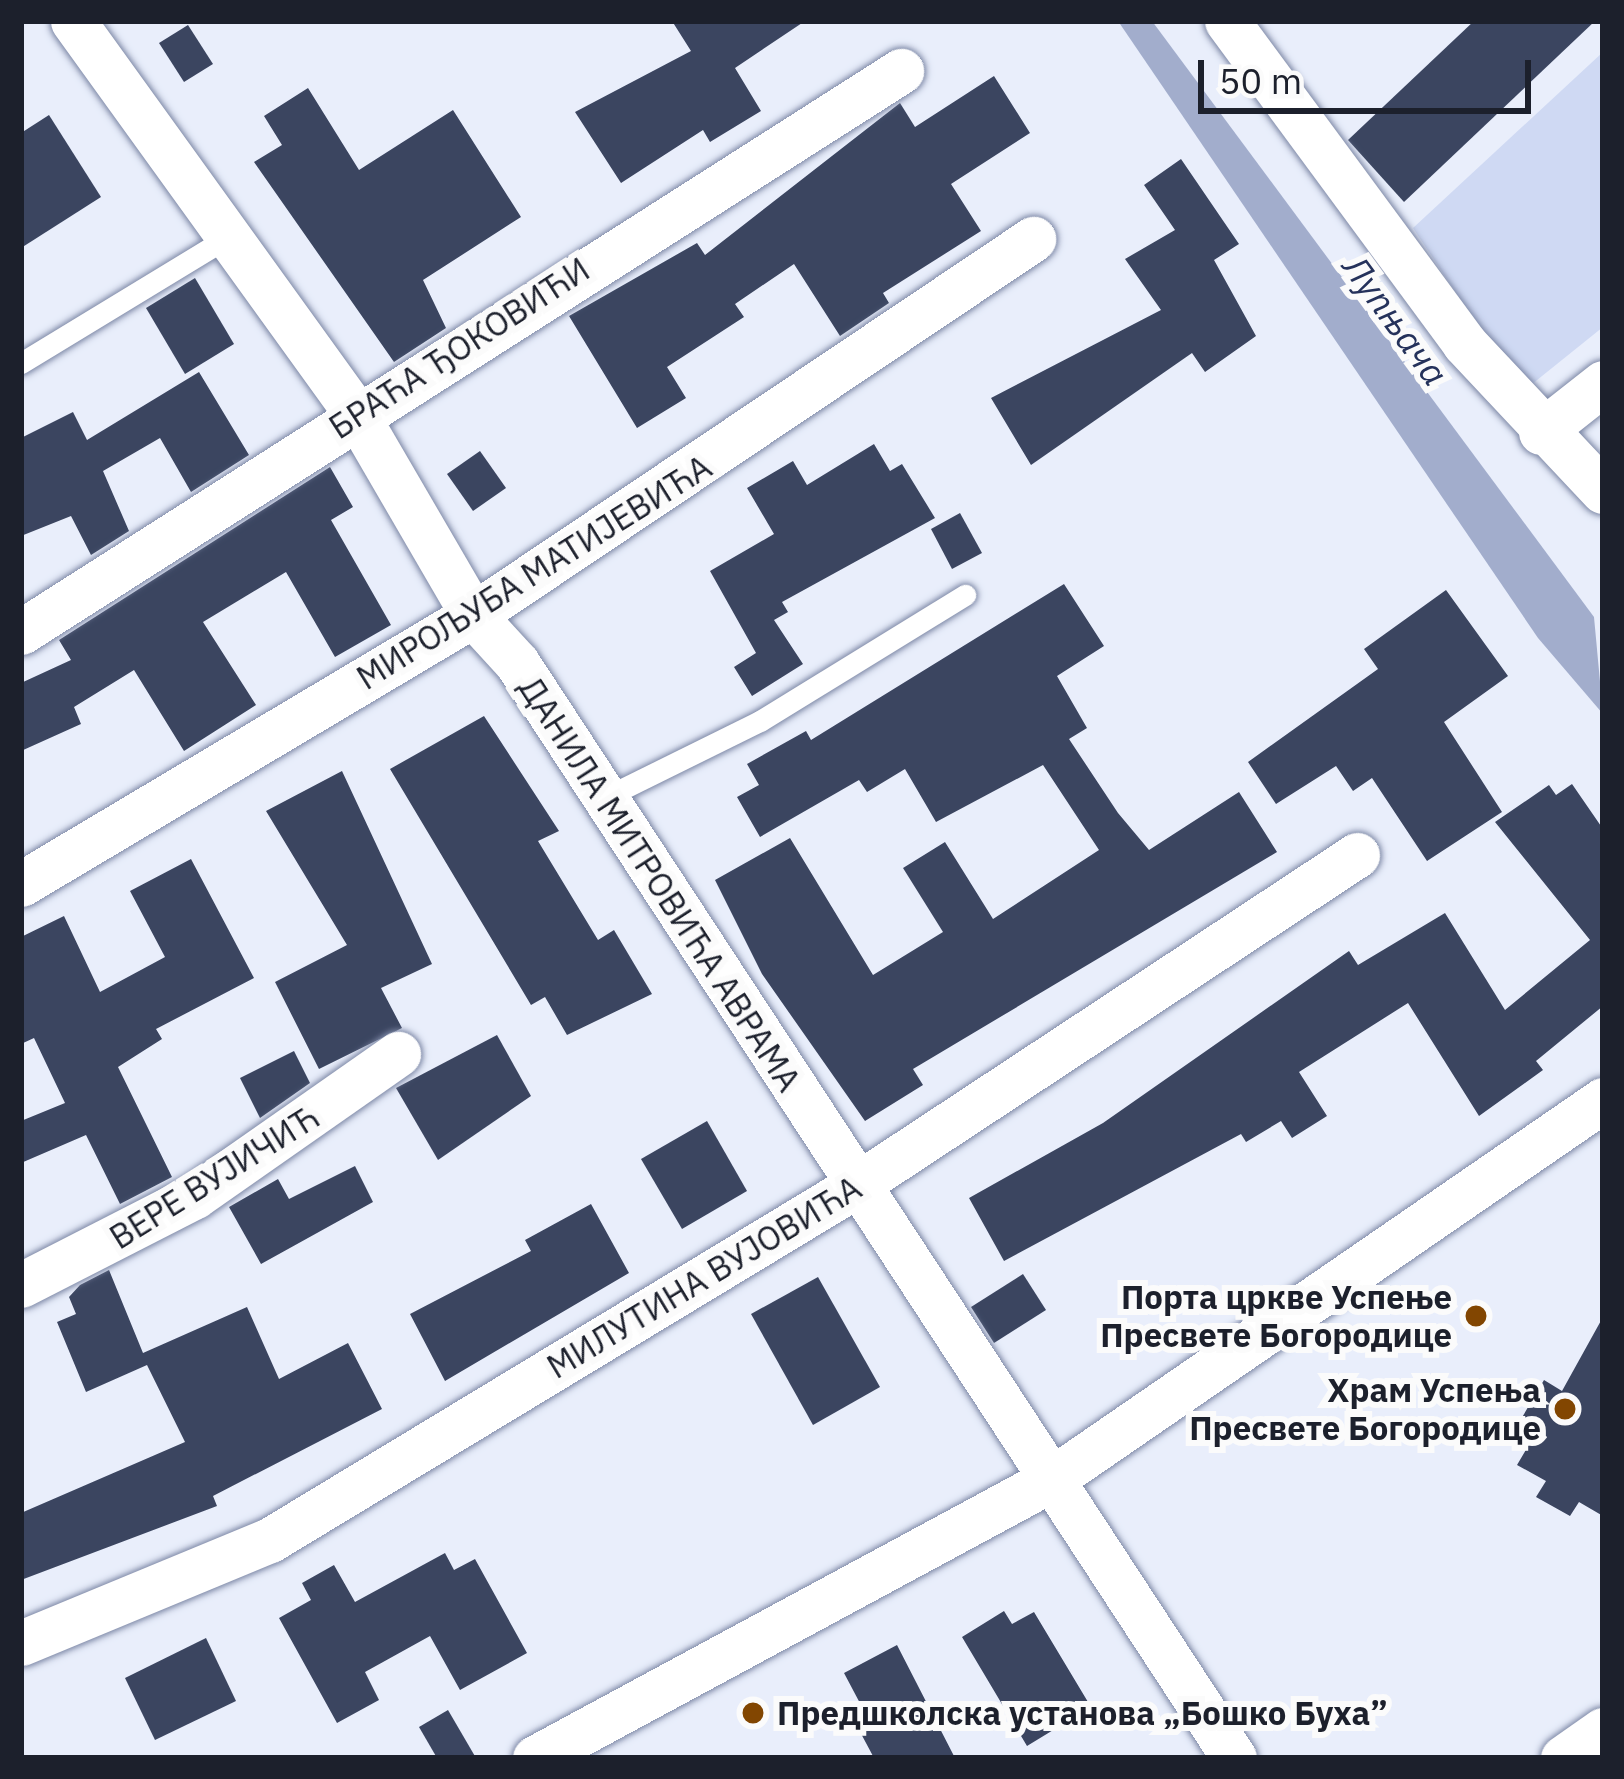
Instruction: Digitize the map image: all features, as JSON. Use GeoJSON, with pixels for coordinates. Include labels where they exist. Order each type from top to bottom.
{"type":"FeatureCollection","features":[{"type":"Feature","properties":{"kind":"street","name":"ДАНИЛА МИТРОВИЋА АВРАМА"},"geometry":{"type":"LineString","coordinates":[[73,21],[356,414],[473,615],[602,799],[852,1188],[1052,1479],[1234,1758]]}},
{"type":"Feature","properties":{"kind":"street"},"geometry":{"type":"LineString","coordinates":[[1227,21],[1374,228],[1541,432],[1603,491]]}},
{"type":"Feature","properties":{"kind":"street","name":"БРАЋА ЂОКОВИЋИ"},"geometry":{"type":"LineString","coordinates":[[21,632],[356,414],[901,71]]}},
{"type":"Feature","properties":{"kind":"street","name":"МИРОЉУБА МАТИЈЕВИЋА"},"geometry":{"type":"LineString","coordinates":[[21,884],[473,615],[1033,238]]}},
{"type":"Feature","properties":{"kind":"street"},"geometry":{"type":"LineString","coordinates":[[1541,432],[1603,383]]}},
{"type":"Feature","properties":{"kind":"street","name":"МИЛУТИНА ВУЈОВИЋА"},"geometry":{"type":"LineString","coordinates":[[21,1643],[270,1540],[852,1188],[1357,855]]}},
{"type":"Feature","properties":{"kind":"street","name":"ВЕРЕ ВУЈИЧИЋ"},"geometry":{"type":"LineString","coordinates":[[21,1285],[195,1196],[398,1054]]}},
{"type":"Feature","properties":{"kind":"street"},"geometry":{"type":"LineString","coordinates":[[535,1758],[1052,1479],[1603,1100]]}},
{"type":"Feature","properties":{"kind":"street"},"geometry":{"type":"LineString","coordinates":[[1563,1758],[1603,1730]]}},
{"type":"Feature","properties":{"kind":"lane"},"geometry":{"type":"LineString","coordinates":[[21,363],[228,237]]}},
{"type":"Feature","properties":{"kind":"lane"},"geometry":{"type":"LineString","coordinates":[[602,799],[760,721],[964,596]]}},
{"type":"Feature","properties":{"kind":"shaded area"},"geometry":{"type":"Polygon","coordinates":[[[1118,21],[1152,21],[1594,617],[1603,714],[1538,638],[1118,21]]]}},
{"type":"Feature","properties":{"kind":"shaded area"},"geometry":{"type":"Polygon","coordinates":[[[1603,52],[1603,327],[1522,392],[1413,228],[1603,52]]]}},
{"type":"Feature","properties":{"kind":"building"},"geometry":{"type":"Polygon","coordinates":[[[672,21],[805,21],[735,68],[761,111],[710,142],[703,130],[621,183],[575,112],[691,51],[672,21]]]}},
{"type":"Feature","properties":{"kind":"building"},"geometry":{"type":"Polygon","coordinates":[[[1474,21],[1595,21],[1404,202],[1348,140],[1474,21]]]}},
{"type":"Feature","properties":{"kind":"building"},"geometry":{"type":"Polygon","coordinates":[[[188,25],[213,64],[184,82],[159,43],[188,25]]]}},
{"type":"Feature","properties":{"kind":"building"},"geometry":{"type":"Polygon","coordinates":[[[994,76],[1030,133],[951,184],[981,231],[883,293],[889,303],[840,336],[794,264],[735,304],[744,317],[667,367],[686,398],[637,428],[569,316],[697,243],[705,255],[900,103],[915,127],[994,76]]]}},
{"type":"Feature","properties":{"kind":"building"},"geometry":{"type":"Polygon","coordinates":[[[308,88],[359,170],[453,110],[521,217],[423,280],[446,328],[394,362],[254,162],[282,145],[264,116],[308,88]]]}},
{"type":"Feature","properties":{"kind":"building"},"geometry":{"type":"Polygon","coordinates":[[[49,115],[101,197],[21,248],[21,133],[49,115]]]}},
{"type":"Feature","properties":{"kind":"building"},"geometry":{"type":"Polygon","coordinates":[[[1181,159],[1239,244],[1214,260],[1256,336],[1205,372],[1192,353],[1031,465],[991,398],[1161,310],[1125,259],[1175,230],[1144,185],[1181,159]]]}},
{"type":"Feature","properties":{"kind":"building"},"geometry":{"type":"Polygon","coordinates":[[[195,278],[234,344],[185,374],[146,308],[195,278]]]}},
{"type":"Feature","properties":{"kind":"building"},"geometry":{"type":"Polygon","coordinates":[[[199,372],[249,455],[191,492],[160,438],[103,471],[129,531],[91,555],[71,516],[21,536],[21,438],[73,412],[87,440],[199,372]]]}},
{"type":"Feature","properties":{"kind":"building"},"geometry":{"type":"Polygon","coordinates":[[[874,444],[890,471],[902,464],[935,518],[782,602],[788,612],[774,620],[803,664],[752,696],[734,667],[756,653],[710,571],[774,534],[747,488],[793,461],[807,485],[874,444]]]}},
{"type":"Feature","properties":{"kind":"building"},"geometry":{"type":"Polygon","coordinates":[[[480,451],[506,488],[473,511],[447,474],[480,451]]]}},
{"type":"Feature","properties":{"kind":"building"},"geometry":{"type":"Polygon","coordinates":[[[330,467],[353,507],[331,520],[391,625],[335,657],[286,572],[203,622],[256,705],[184,751],[134,670],[74,707],[81,724],[21,751],[21,683],[71,660],[59,640],[330,467]]]}},
{"type":"Feature","properties":{"kind":"building"},"geometry":{"type":"Polygon","coordinates":[[[960,513],[982,553],[952,569],[931,529],[960,513]]]}},
{"type":"Feature","properties":{"kind":"building"},"geometry":{"type":"Polygon","coordinates":[[[1064,584],[1104,646],[1057,676],[1087,728],[1069,739],[1118,813],[1149,850],[1239,792],[1277,852],[913,1069],[923,1085],[865,1121],[762,974],[715,880],[790,838],[873,975],[943,932],[903,868],[945,842],[993,919],[1099,850],[1043,765],[936,822],[905,769],[867,792],[859,780],[760,837],[737,797],[759,785],[747,764],[806,731],[811,740],[1064,584]]]}},
{"type":"Feature","properties":{"kind":"building"},"geometry":{"type":"Polygon","coordinates":[[[1446,590],[1508,676],[1444,722],[1502,812],[1427,861],[1372,778],[1353,791],[1336,766],[1276,804],[1248,762],[1378,669],[1364,649],[1446,590]]]}},
{"type":"Feature","properties":{"kind":"building"},"geometry":{"type":"Polygon","coordinates":[[[484,716],[559,831],[538,841],[598,940],[614,930],[652,994],[567,1035],[545,997],[531,1005],[390,769],[484,716]]]}},
{"type":"Feature","properties":{"kind":"building"},"geometry":{"type":"Polygon","coordinates":[[[342,771],[432,964],[381,988],[402,1028],[319,1069],[275,982],[347,945],[266,811],[342,771]]]}},
{"type":"Feature","properties":{"kind":"building"},"geometry":{"type":"Polygon","coordinates":[[[1572,784],[1603,829],[1603,1006],[1536,1061],[1543,1070],[1479,1116],[1408,1003],[1299,1072],[1327,1116],[1292,1138],[1281,1121],[1246,1142],[1241,1134],[1004,1261],[969,1198],[1103,1123],[1349,951],[1358,965],[1445,913],[1505,1010],[1590,940],[1495,822],[1549,785],[1556,795],[1572,784]]]}},
{"type":"Feature","properties":{"kind":"building"},"geometry":{"type":"Polygon","coordinates":[[[191,859],[254,978],[156,1029],[162,1039],[118,1067],[172,1177],[120,1204],[86,1135],[21,1163],[21,1121],[65,1103],[34,1038],[21,1044],[21,937],[64,916],[100,992],[165,957],[130,891],[191,859]]]}},
{"type":"Feature","properties":{"kind":"building"},"geometry":{"type":"Polygon","coordinates":[[[497,1035],[531,1096],[438,1160],[396,1088],[497,1035]]]}},
{"type":"Feature","properties":{"kind":"building"},"geometry":{"type":"Polygon","coordinates":[[[294,1051],[310,1083],[260,1118],[240,1078],[294,1051]]]}},
{"type":"Feature","properties":{"kind":"building"},"geometry":{"type":"Polygon","coordinates":[[[707,1121],[747,1191],[682,1229],[641,1159],[707,1121]]]}},
{"type":"Feature","properties":{"kind":"building"},"geometry":{"type":"Polygon","coordinates":[[[355,1166],[373,1202],[261,1264],[229,1207],[278,1179],[289,1199],[355,1166]]]}},
{"type":"Feature","properties":{"kind":"building"},"geometry":{"type":"Polygon","coordinates":[[[591,1204],[629,1273],[445,1381],[410,1314],[531,1251],[525,1240],[591,1204]]]}},
{"type":"Feature","properties":{"kind":"building"},"geometry":{"type":"Polygon","coordinates":[[[109,1270],[143,1353],[247,1307],[279,1379],[348,1343],[382,1409],[213,1496],[217,1506],[21,1580],[21,1513],[185,1442],[147,1365],[86,1392],[57,1322],[76,1314],[69,1297],[80,1285],[109,1270]]]}},
{"type":"Feature","properties":{"kind":"building"},"geometry":{"type":"Polygon","coordinates":[[[1023,1274],[1046,1310],[994,1343],[971,1307],[1023,1274]]]}},
{"type":"Feature","properties":{"kind":"building"},"geometry":{"type":"Polygon","coordinates":[[[818,1277],[880,1387],[813,1425],[751,1314],[818,1277]]]}},
{"type":"Feature","properties":{"kind":"building","name":"Храм Успења Пресвете Богородице"},"geometry":{"type":"Polygon","coordinates":[[[1603,1317],[1603,1516],[1579,1502],[1570,1516],[1536,1497],[1546,1481],[1517,1465],[1534,1436],[1517,1426],[1544,1380],[1562,1391],[1603,1317]]]}},
{"type":"Feature","properties":{"kind":"building"},"geometry":{"type":"Polygon","coordinates":[[[445,1553],[454,1570],[475,1559],[527,1653],[460,1690],[430,1636],[365,1672],[379,1700],[337,1723],[279,1618],[311,1600],[302,1583],[334,1565],[355,1602],[445,1553]]]}},
{"type":"Feature","properties":{"kind":"building"},"geometry":{"type":"Polygon","coordinates":[[[1004,1611],[1012,1624],[1034,1612],[1091,1707],[1027,1746],[962,1637],[1004,1611]]]}},
{"type":"Feature","properties":{"kind":"building"},"geometry":{"type":"Polygon","coordinates":[[[206,1638],[236,1701],[155,1740],[125,1678],[206,1638]]]}},
{"type":"Feature","properties":{"kind":"building"},"geometry":{"type":"Polygon","coordinates":[[[897,1645],[955,1758],[874,1758],[850,1713],[862,1707],[844,1673],[897,1645]]]}},
{"type":"Feature","properties":{"kind":"building"},"geometry":{"type":"Polygon","coordinates":[[[448,1710],[476,1758],[437,1758],[419,1727],[448,1710]]]}},
{"type":"Feature","properties":{"kind":"place","name":"Порта цркве Успење Пресвете Богородице"},"geometry":{"type":"Point","coordinates":[1476,1316]}},
{"type":"Feature","properties":{"kind":"place","name":"Храм Успења Пресвете Богородице"},"geometry":{"type":"Point","coordinates":[1565,1409]}},
{"type":"Feature","properties":{"kind":"place","name":"Предшколска установа „Бошко Буха”"},"geometry":{"type":"Point","coordinates":[753,1713]}},
{"type":"Feature","properties":{"kind":"water label","name":"Лупњача"},"geometry":{"type":"Point","coordinates":[1396,320]}}]}
